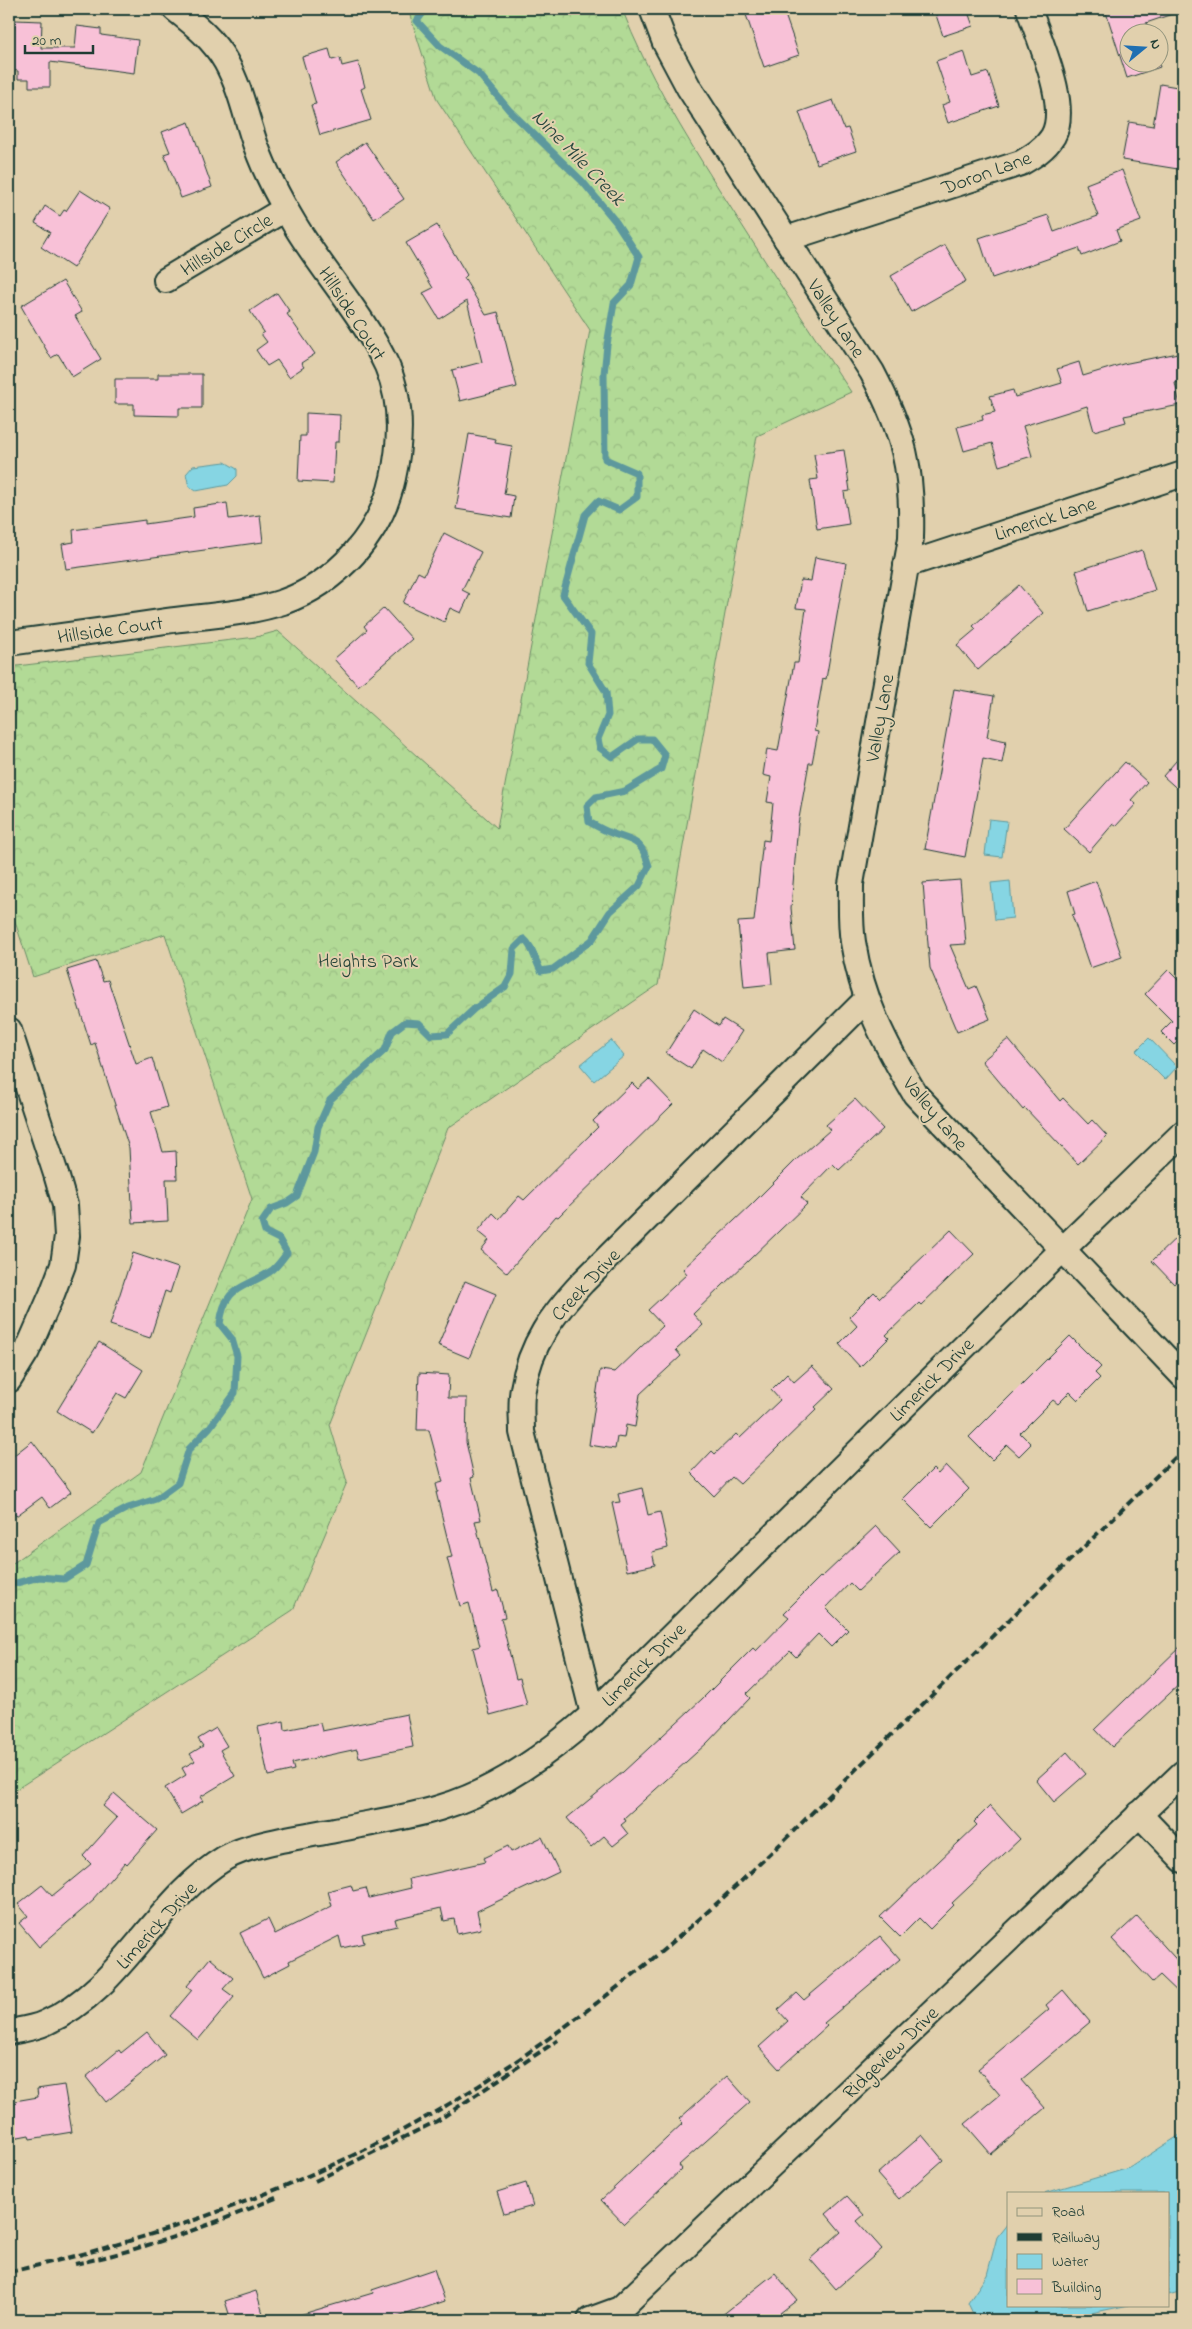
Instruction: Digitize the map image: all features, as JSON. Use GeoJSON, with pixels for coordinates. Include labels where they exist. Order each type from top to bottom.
{"type":"FeatureCollection","features":[{"type":"Feature","properties":{"kind":"street","name":"Hillside Court"},"geometry":{"type":"LineString","coordinates":[[9,642],[243,610],[283,602],[319,584],[351,558],[375,525],[391,488],[399,449],[398,408],[388,368],[369,334],[285,209],[256,146],[241,96],[226,61],[202,30],[175,9]]}},
{"type":"Feature","properties":{"kind":"street","name":"Valley Lane"},"geometry":{"type":"LineString","coordinates":[[652,9],[665,43],[689,88],[872,372],[892,410],[906,452],[912,495],[911,538],[851,884],[852,940],[866,1000],[886,1046],[915,1094],[1183,1376]]}},
{"type":"Feature","properties":{"kind":"street","name":"Doron Lane"},"geometry":{"type":"LineString","coordinates":[[786,239],[1021,163],[1040,152],[1053,135],[1058,114],[1056,92],[1029,9]]}},
{"type":"Feature","properties":{"kind":"street","name":"Hillside Circle"},"geometry":{"type":"LineString","coordinates":[[166,280],[285,209]]}},
{"type":"Feature","properties":{"kind":"street","name":"Limerick Lane"},"geometry":{"type":"LineString","coordinates":[[906,564],[1183,474]]}},
{"type":"Feature","properties":{"kind":"street","name":"Creek Drive"},"geometry":{"type":"LineString","coordinates":[[593,1714],[522,1432],[523,1389],[534,1349],[554,1313],[866,1000]]}},
{"type":"Feature","properties":{"kind":"street"},"geometry":{"type":"LineString","coordinates":[[9,1030],[65,1205],[67,1236],[63,1265],[27,1351],[9,1380]]}},
{"type":"Feature","properties":{"kind":"street","name":"Limerick Drive"},"geometry":{"type":"LineString","coordinates":[[9,2032],[45,2024],[76,2006],[110,1977],[192,1882],[227,1857],[271,1842],[452,1804],[497,1783],[540,1759],[593,1714],[1063,1249],[1183,1134]]}},
{"type":"Feature","properties":{"kind":"street","name":"Ridgeview Drive"},"geometry":{"type":"LineString","coordinates":[[590,2320],[622,2315],[1183,1773]]}},
{"type":"Feature","properties":{"kind":"street"},"geometry":{"type":"LineString","coordinates":[[1139,1814],[1183,1860]]}},
{"type":"Feature","properties":{"kind":"green space","name":"Heights Park"},"geometry":{"type":"Polygon","coordinates":[[[408,9],[622,9],[642,56],[692,145],[851,392],[757,436],[658,985],[448,1128],[330,1425],[347,1482],[293,1610],[9,1794],[9,1566],[141,1472],[252,1199],[165,934],[33,977],[9,903],[9,667],[256,637],[278,631],[497,828],[590,330],[437,100],[408,9]]]}},
{"type":"Feature","properties":{"kind":"water"},"geometry":{"type":"Polygon","coordinates":[[[225,462],[237,469],[237,476],[228,485],[196,491],[189,486],[186,474],[193,466],[225,462]]]}},
{"type":"Feature","properties":{"kind":"water"},"geometry":{"type":"Polygon","coordinates":[[[989,819],[1007,821],[1002,857],[985,855],[989,819]]]}},
{"type":"Feature","properties":{"kind":"water"},"geometry":{"type":"Polygon","coordinates":[[[1010,881],[1013,918],[995,920],[991,883],[1010,881]]]}},
{"type":"Feature","properties":{"kind":"water"},"geometry":{"type":"Polygon","coordinates":[[[1149,1038],[1177,1067],[1165,1080],[1136,1051],[1149,1038]]]}},
{"type":"Feature","properties":{"kind":"water"},"geometry":{"type":"Polygon","coordinates":[[[611,1040],[624,1056],[594,1081],[580,1065],[611,1040]]]}},
{"type":"Feature","properties":{"kind":"water"},"geometry":{"type":"Polygon","coordinates":[[[1183,2133],[1183,2291],[1170,2294],[1170,2192],[1048,2192],[1129,2168],[1183,2133]]]}},
{"type":"Feature","properties":{"kind":"water"},"geometry":{"type":"Polygon","coordinates":[[[1007,2224],[1007,2306],[1124,2306],[1058,2320],[976,2320],[968,2303],[987,2275],[997,2237],[1007,2224]]]}},
{"type":"Feature","properties":{"kind":"building"},"geometry":{"type":"Polygon","coordinates":[[[744,9],[783,9],[799,55],[764,67],[744,9]]]}},
{"type":"Feature","properties":{"kind":"building"},"geometry":{"type":"Polygon","coordinates":[[[934,9],[967,9],[973,26],[943,36],[934,9]]]}},
{"type":"Feature","properties":{"kind":"building"},"geometry":{"type":"Polygon","coordinates":[[[1105,9],[1177,9],[1178,12],[1149,22],[1120,22],[1120,56],[1105,9]]]}},
{"type":"Feature","properties":{"kind":"building"},"geometry":{"type":"Polygon","coordinates":[[[15,20],[42,21],[41,48],[75,48],[77,26],[101,29],[101,35],[138,40],[134,73],[50,62],[50,87],[29,87],[29,79],[18,79],[18,71],[9,70],[9,28],[14,29],[15,20]]]}},
{"type":"Feature","properties":{"kind":"building"},"geometry":{"type":"Polygon","coordinates":[[[329,49],[332,60],[340,58],[342,66],[358,62],[365,87],[361,89],[371,120],[320,135],[311,105],[316,104],[302,57],[329,49]]]}},
{"type":"Feature","properties":{"kind":"building"},"geometry":{"type":"Polygon","coordinates":[[[964,51],[972,77],[988,72],[999,106],[948,123],[942,105],[950,102],[936,61],[964,51]]]}},
{"type":"Feature","properties":{"kind":"building"},"geometry":{"type":"Polygon","coordinates":[[[1125,72],[1145,72],[1127,78],[1125,72]]]}},
{"type":"Feature","properties":{"kind":"building"},"geometry":{"type":"Polygon","coordinates":[[[1160,84],[1183,88],[1183,136],[1178,169],[1122,160],[1129,122],[1153,126],[1160,84]]]}},
{"type":"Feature","properties":{"kind":"building"},"geometry":{"type":"Polygon","coordinates":[[[833,100],[844,129],[848,128],[856,151],[817,164],[799,112],[833,100]]]}},
{"type":"Feature","properties":{"kind":"building"},"geometry":{"type":"Polygon","coordinates":[[[189,122],[212,187],[181,198],[164,154],[170,152],[162,132],[189,122]]]}},
{"type":"Feature","properties":{"kind":"building"},"geometry":{"type":"Polygon","coordinates":[[[365,142],[404,199],[374,219],[336,162],[365,142]]]}},
{"type":"Feature","properties":{"kind":"building"},"geometry":{"type":"Polygon","coordinates":[[[1122,170],[1141,221],[1116,230],[1120,241],[1082,256],[1079,248],[992,278],[979,238],[1048,215],[1054,232],[1098,216],[1086,184],[1122,170]]]}},
{"type":"Feature","properties":{"kind":"building"},"geometry":{"type":"Polygon","coordinates":[[[80,190],[110,209],[73,268],[41,247],[50,232],[35,223],[45,206],[60,216],[64,210],[66,211],[80,190]]]}},
{"type":"Feature","properties":{"kind":"building"},"geometry":{"type":"Polygon","coordinates":[[[437,225],[467,275],[464,278],[486,315],[498,312],[517,387],[460,401],[452,370],[482,362],[467,301],[439,319],[423,293],[433,288],[406,243],[437,225]]]}},
{"type":"Feature","properties":{"kind":"building"},"geometry":{"type":"Polygon","coordinates":[[[945,245],[966,281],[911,312],[891,276],[945,245]]]}},
{"type":"Feature","properties":{"kind":"building"},"geometry":{"type":"Polygon","coordinates":[[[63,281],[82,312],[75,316],[101,359],[72,377],[58,354],[51,358],[21,306],[63,281]]]}},
{"type":"Feature","properties":{"kind":"building"},"geometry":{"type":"Polygon","coordinates":[[[277,293],[290,312],[287,314],[315,354],[301,363],[304,367],[289,377],[277,360],[267,366],[256,350],[267,342],[261,334],[264,332],[250,311],[277,293]]]}},
{"type":"Feature","properties":{"kind":"building"},"geometry":{"type":"Polygon","coordinates":[[[1183,352],[1183,381],[1175,383],[1180,405],[1124,416],[1126,422],[1094,431],[1087,406],[1023,426],[1032,456],[999,466],[992,443],[964,451],[957,427],[983,420],[982,415],[995,412],[990,396],[1013,390],[1015,397],[1062,383],[1057,369],[1079,362],[1083,376],[1123,364],[1183,352]]]}},
{"type":"Feature","properties":{"kind":"building"},"geometry":{"type":"Polygon","coordinates":[[[158,374],[202,374],[202,408],[179,408],[179,416],[134,415],[134,404],[115,404],[115,379],[158,379],[158,374]]]}},
{"type":"Feature","properties":{"kind":"building"},"geometry":{"type":"Polygon","coordinates":[[[306,413],[340,415],[339,442],[335,442],[333,483],[298,481],[300,436],[306,436],[306,413]]]}},
{"type":"Feature","properties":{"kind":"building"},"geometry":{"type":"Polygon","coordinates":[[[469,434],[496,439],[495,443],[512,446],[504,494],[514,496],[511,518],[456,509],[469,434]]]}},
{"type":"Feature","properties":{"kind":"building"},"geometry":{"type":"Polygon","coordinates":[[[844,450],[850,491],[844,492],[849,524],[817,529],[810,480],[818,479],[814,454],[844,450]]]}},
{"type":"Feature","properties":{"kind":"building"},"geometry":{"type":"Polygon","coordinates":[[[227,503],[229,519],[260,515],[263,542],[66,569],[62,544],[74,542],[73,530],[145,520],[145,524],[194,517],[193,508],[227,503]]]}},
{"type":"Feature","properties":{"kind":"building"},"geometry":{"type":"Polygon","coordinates":[[[444,533],[481,552],[462,590],[470,594],[461,613],[450,608],[444,622],[403,603],[418,572],[424,575],[444,533]]]}},
{"type":"Feature","properties":{"kind":"building"},"geometry":{"type":"Polygon","coordinates":[[[1142,550],[1155,590],[1088,611],[1076,571],[1142,550]]]}},
{"type":"Feature","properties":{"kind":"building"},"geometry":{"type":"Polygon","coordinates":[[[815,557],[846,563],[826,679],[823,678],[814,731],[818,732],[812,763],[809,763],[798,824],[791,908],[795,950],[769,953],[772,984],[744,987],[738,922],[754,921],[763,840],[769,841],[773,803],[767,802],[771,777],[763,775],[767,749],[778,751],[794,663],[798,663],[806,609],[796,608],[801,580],[811,581],[815,557]]]}},
{"type":"Feature","properties":{"kind":"building"},"geometry":{"type":"Polygon","coordinates":[[[1019,585],[1043,613],[978,670],[957,645],[976,629],[973,626],[1019,585]]]}},
{"type":"Feature","properties":{"kind":"building"},"geometry":{"type":"Polygon","coordinates":[[[384,608],[412,639],[358,686],[334,659],[367,630],[364,626],[384,608]]]}},
{"type":"Feature","properties":{"kind":"building"},"geometry":{"type":"Polygon","coordinates":[[[954,689],[994,696],[987,737],[1006,741],[1002,763],[983,759],[965,857],[925,849],[954,689]]]}},
{"type":"Feature","properties":{"kind":"building"},"geometry":{"type":"Polygon","coordinates":[[[1183,753],[1183,794],[1163,776],[1183,753]]]}},
{"type":"Feature","properties":{"kind":"building"},"geometry":{"type":"Polygon","coordinates":[[[1125,762],[1147,782],[1131,800],[1136,804],[1116,826],[1113,824],[1089,852],[1064,829],[1125,762]]]}},
{"type":"Feature","properties":{"kind":"building"},"geometry":{"type":"Polygon","coordinates":[[[960,880],[966,944],[950,945],[969,989],[976,986],[990,1019],[957,1032],[930,968],[923,883],[960,880]]]}},
{"type":"Feature","properties":{"kind":"building"},"geometry":{"type":"Polygon","coordinates":[[[1096,881],[1122,957],[1090,968],[1072,915],[1075,914],[1068,891],[1096,881]]]}},
{"type":"Feature","properties":{"kind":"building"},"geometry":{"type":"Polygon","coordinates":[[[96,961],[103,981],[108,980],[136,1064],[152,1058],[167,1107],[151,1112],[163,1152],[176,1151],[177,1179],[166,1179],[168,1221],[133,1223],[129,1148],[95,1043],[91,1045],[67,970],[96,961]]]}},
{"type":"Feature","properties":{"kind":"building"},"geometry":{"type":"Polygon","coordinates":[[[1168,970],[1183,985],[1183,1036],[1174,1045],[1161,1032],[1172,1021],[1145,994],[1168,970]]]}},
{"type":"Feature","properties":{"kind":"building"},"geometry":{"type":"Polygon","coordinates":[[[694,1009],[719,1026],[723,1019],[742,1031],[722,1062],[703,1049],[691,1069],[666,1053],[694,1009]]]}},
{"type":"Feature","properties":{"kind":"building"},"geometry":{"type":"Polygon","coordinates":[[[1008,1039],[1060,1101],[1063,1098],[1088,1124],[1092,1120],[1107,1136],[1078,1164],[1025,1108],[1023,1110],[982,1061],[1008,1039]]]}},
{"type":"Feature","properties":{"kind":"building"},"geometry":{"type":"Polygon","coordinates":[[[649,1079],[673,1104],[558,1217],[556,1216],[507,1273],[481,1250],[489,1240],[478,1231],[493,1213],[499,1219],[519,1196],[524,1200],[598,1127],[593,1121],[632,1083],[638,1089],[649,1079]]]}},
{"type":"Feature","properties":{"kind":"building"},"geometry":{"type":"Polygon","coordinates":[[[855,1099],[883,1129],[839,1170],[833,1164],[801,1197],[807,1204],[693,1314],[703,1325],[676,1350],[681,1356],[640,1394],[635,1427],[626,1425],[624,1438],[617,1437],[615,1449],[589,1445],[600,1370],[615,1372],[663,1326],[648,1310],[687,1274],[683,1269],[797,1159],[830,1130],[826,1125],[855,1099]]]}},
{"type":"Feature","properties":{"kind":"building"},"geometry":{"type":"Polygon","coordinates":[[[951,1230],[974,1254],[921,1305],[919,1303],[886,1335],[889,1338],[860,1367],[839,1344],[857,1326],[849,1317],[874,1292],[880,1298],[951,1230]]]}},
{"type":"Feature","properties":{"kind":"building"},"geometry":{"type":"Polygon","coordinates":[[[1183,1231],[1183,1274],[1174,1284],[1152,1261],[1183,1231]]]}},
{"type":"Feature","properties":{"kind":"building"},"geometry":{"type":"Polygon","coordinates":[[[133,1253],[178,1268],[170,1293],[165,1291],[150,1338],[110,1325],[133,1253]]]}},
{"type":"Feature","properties":{"kind":"building"},"geometry":{"type":"Polygon","coordinates":[[[465,1281],[496,1294],[469,1358],[438,1345],[465,1281]]]}},
{"type":"Feature","properties":{"kind":"building"},"geometry":{"type":"Polygon","coordinates":[[[1070,1336],[1101,1367],[1095,1373],[1100,1378],[1078,1400],[1070,1392],[1058,1404],[1053,1400],[1020,1433],[1031,1444],[1019,1456],[1007,1445],[992,1460],[969,1437],[1070,1336]]]}},
{"type":"Feature","properties":{"kind":"building"},"geometry":{"type":"Polygon","coordinates":[[[99,1342],[143,1370],[126,1398],[117,1393],[92,1433],[57,1411],[99,1342]]]}},
{"type":"Feature","properties":{"kind":"building"},"geometry":{"type":"Polygon","coordinates":[[[812,1366],[834,1389],[815,1407],[817,1409],[740,1484],[732,1477],[714,1496],[691,1473],[712,1451],[715,1454],[736,1434],[740,1438],[780,1400],[771,1390],[787,1374],[794,1382],[812,1366]]]}},
{"type":"Feature","properties":{"kind":"building"},"geometry":{"type":"Polygon","coordinates":[[[419,1373],[449,1375],[448,1398],[467,1398],[466,1442],[474,1477],[471,1478],[481,1520],[475,1521],[493,1592],[498,1590],[505,1617],[501,1618],[516,1679],[520,1678],[527,1705],[490,1715],[473,1648],[480,1646],[469,1603],[460,1606],[447,1558],[452,1557],[436,1492],[438,1492],[436,1484],[443,1482],[429,1430],[417,1430],[419,1373]]]}},
{"type":"Feature","properties":{"kind":"building"},"geometry":{"type":"Polygon","coordinates":[[[32,1441],[71,1492],[50,1508],[42,1497],[16,1516],[9,1507],[9,1459],[32,1441]]]}},
{"type":"Feature","properties":{"kind":"building"},"geometry":{"type":"Polygon","coordinates":[[[946,1465],[969,1489],[931,1527],[903,1499],[933,1469],[938,1474],[946,1465]]]}},
{"type":"Feature","properties":{"kind":"building"},"geometry":{"type":"Polygon","coordinates":[[[642,1488],[648,1515],[660,1512],[668,1548],[652,1552],[655,1565],[627,1571],[612,1503],[620,1502],[618,1494],[642,1488]]]}},
{"type":"Feature","properties":{"kind":"building"},"geometry":{"type":"Polygon","coordinates":[[[876,1526],[900,1552],[858,1591],[850,1583],[826,1608],[848,1630],[831,1647],[818,1634],[796,1657],[790,1651],[746,1694],[750,1698],[707,1743],[624,1818],[626,1821],[621,1825],[628,1834],[613,1846],[604,1836],[591,1847],[567,1818],[623,1772],[702,1699],[753,1648],[756,1651],[789,1617],[784,1613],[876,1526]]]}},
{"type":"Feature","properties":{"kind":"building"},"geometry":{"type":"Polygon","coordinates":[[[1183,1644],[1183,1681],[1112,1747],[1095,1729],[1183,1644]]]}},
{"type":"Feature","properties":{"kind":"building"},"geometry":{"type":"Polygon","coordinates":[[[407,1714],[413,1747],[359,1758],[357,1749],[292,1763],[294,1770],[268,1776],[258,1727],[284,1721],[285,1730],[320,1723],[322,1731],[407,1714]]]}},
{"type":"Feature","properties":{"kind":"building"},"geometry":{"type":"Polygon","coordinates":[[[216,1728],[227,1746],[220,1750],[235,1776],[200,1797],[203,1801],[181,1814],[165,1788],[186,1775],[182,1768],[195,1761],[190,1754],[203,1746],[198,1739],[216,1728]]]}},
{"type":"Feature","properties":{"kind":"building"},"geometry":{"type":"Polygon","coordinates":[[[1067,1752],[1086,1774],[1054,1802],[1036,1780],[1067,1752]]]}},
{"type":"Feature","properties":{"kind":"building"},"geometry":{"type":"Polygon","coordinates":[[[114,1793],[157,1830],[127,1864],[125,1862],[94,1900],[39,1947],[19,1923],[28,1916],[18,1904],[42,1885],[52,1896],[91,1864],[83,1856],[117,1818],[103,1806],[114,1793]]]}},
{"type":"Feature","properties":{"kind":"building"},"geometry":{"type":"Polygon","coordinates":[[[990,1806],[1020,1839],[952,1903],[954,1905],[930,1929],[919,1918],[900,1937],[880,1917],[977,1825],[974,1822],[990,1806]]]}},
{"type":"Feature","properties":{"kind":"building"},"geometry":{"type":"Polygon","coordinates":[[[542,1837],[559,1872],[477,1911],[481,1929],[457,1934],[454,1919],[444,1921],[441,1908],[395,1919],[397,1926],[362,1934],[364,1943],[342,1948],[339,1936],[289,1961],[290,1964],[263,1978],[240,1933],[268,1919],[275,1934],[332,1906],[328,1891],[351,1885],[353,1891],[366,1888],[369,1898],[411,1888],[409,1879],[485,1862],[483,1858],[508,1846],[511,1852],[542,1837]]]}},
{"type":"Feature","properties":{"kind":"building"},"geometry":{"type":"Polygon","coordinates":[[[1137,1916],[1183,1967],[1183,1997],[1160,1975],[1152,1982],[1112,1939],[1137,1916]]]}},
{"type":"Feature","properties":{"kind":"building"},"geometry":{"type":"Polygon","coordinates":[[[880,1936],[900,1959],[824,2023],[827,2026],[779,2069],[759,2047],[788,2021],[778,2010],[797,1993],[804,2000],[880,1936]]]}},
{"type":"Feature","properties":{"kind":"building"},"geometry":{"type":"Polygon","coordinates":[[[210,1958],[233,1978],[223,1989],[234,1997],[198,2040],[170,2016],[192,1990],[187,1986],[210,1958]]]}},
{"type":"Feature","properties":{"kind":"building"},"geometry":{"type":"Polygon","coordinates":[[[1063,1990],[1090,2022],[1021,2080],[1045,2108],[991,2154],[965,2124],[1000,2095],[978,2069],[1049,2009],[1046,2005],[1063,1990]]]}},
{"type":"Feature","properties":{"kind":"building"},"geometry":{"type":"Polygon","coordinates":[[[147,2032],[165,2055],[106,2102],[86,2077],[119,2050],[121,2053],[147,2032]]]}},
{"type":"Feature","properties":{"kind":"building"},"geometry":{"type":"Polygon","coordinates":[[[727,2076],[750,2102],[679,2165],[682,2169],[624,2224],[601,2200],[683,2123],[679,2119],[727,2076]]]}},
{"type":"Feature","properties":{"kind":"building"},"geometry":{"type":"Polygon","coordinates":[[[64,2085],[72,2132],[30,2139],[29,2135],[13,2138],[9,2102],[38,2097],[37,2089],[64,2085]]]}},
{"type":"Feature","properties":{"kind":"building"},"geometry":{"type":"Polygon","coordinates":[[[922,2135],[943,2160],[899,2199],[877,2174],[922,2135]]]}},
{"type":"Feature","properties":{"kind":"building"},"geometry":{"type":"Polygon","coordinates":[[[526,2183],[533,2206],[504,2214],[497,2192],[526,2183]]]}},
{"type":"Feature","properties":{"kind":"building"},"geometry":{"type":"Polygon","coordinates":[[[847,2196],[864,2215],[857,2221],[882,2249],[836,2289],[810,2259],[841,2232],[826,2214],[847,2196]]]}},
{"type":"Feature","properties":{"kind":"building"},"geometry":{"type":"Polygon","coordinates":[[[434,2269],[445,2301],[389,2320],[297,2320],[296,2316],[373,2293],[372,2290],[434,2269]]]}},
{"type":"Feature","properties":{"kind":"building"},"geometry":{"type":"Polygon","coordinates":[[[775,2273],[797,2300],[771,2320],[716,2320],[775,2273]]]}},
{"type":"Feature","properties":{"kind":"building"},"geometry":{"type":"Polygon","coordinates":[[[256,2291],[265,2320],[231,2320],[225,2301],[256,2291]]]}},
{"type":"Feature","properties":{"kind":"waterway","name":"Nine Mile Creek"},"geometry":{"type":"LineString","coordinates":[[9,1585],[39,1577],[64,1579],[86,1565],[99,1523],[128,1508],[156,1499],[178,1483],[189,1449],[210,1427],[235,1393],[237,1356],[232,1339],[220,1324],[222,1311],[231,1295],[273,1269],[287,1253],[279,1239],[265,1232],[262,1222],[271,1209],[287,1203],[297,1196],[314,1152],[318,1127],[330,1100],[385,1050],[392,1032],[405,1022],[419,1023],[431,1035],[447,1034],[474,1009],[505,987],[512,974],[514,949],[524,939],[532,950],[541,971],[553,969],[592,940],[610,912],[639,886],[649,866],[643,851],[636,843],[605,831],[589,822],[587,806],[596,797],[625,791],[661,769],[665,755],[652,739],[638,739],[612,757],[600,748],[598,739],[608,715],[606,692],[588,663],[591,634],[563,595],[585,515],[598,501],[619,510],[637,497],[637,473],[605,459],[604,374],[614,303],[631,285],[639,257],[616,222],[582,181],[509,110],[479,74],[440,46],[417,21],[426,9]]}},
{"type":"Feature","properties":{"kind":"railway"},"geometry":{"type":"LineString","coordinates":[[9,2272],[133,2240],[254,2198],[314,2173],[372,2146],[428,2116],[483,2083],[547,2040],[639,1970],[698,1921],[746,1877],[1183,1450]]}},
{"type":"Feature","properties":{"kind":"railway"},"geometry":{"type":"LineString","coordinates":[[315,2181],[437,2121],[558,2040]]}},
{"type":"Feature","properties":{"kind":"railway"},"geometry":{"type":"LineString","coordinates":[[75,2264],[127,2251],[178,2235],[278,2197]]}}]}
